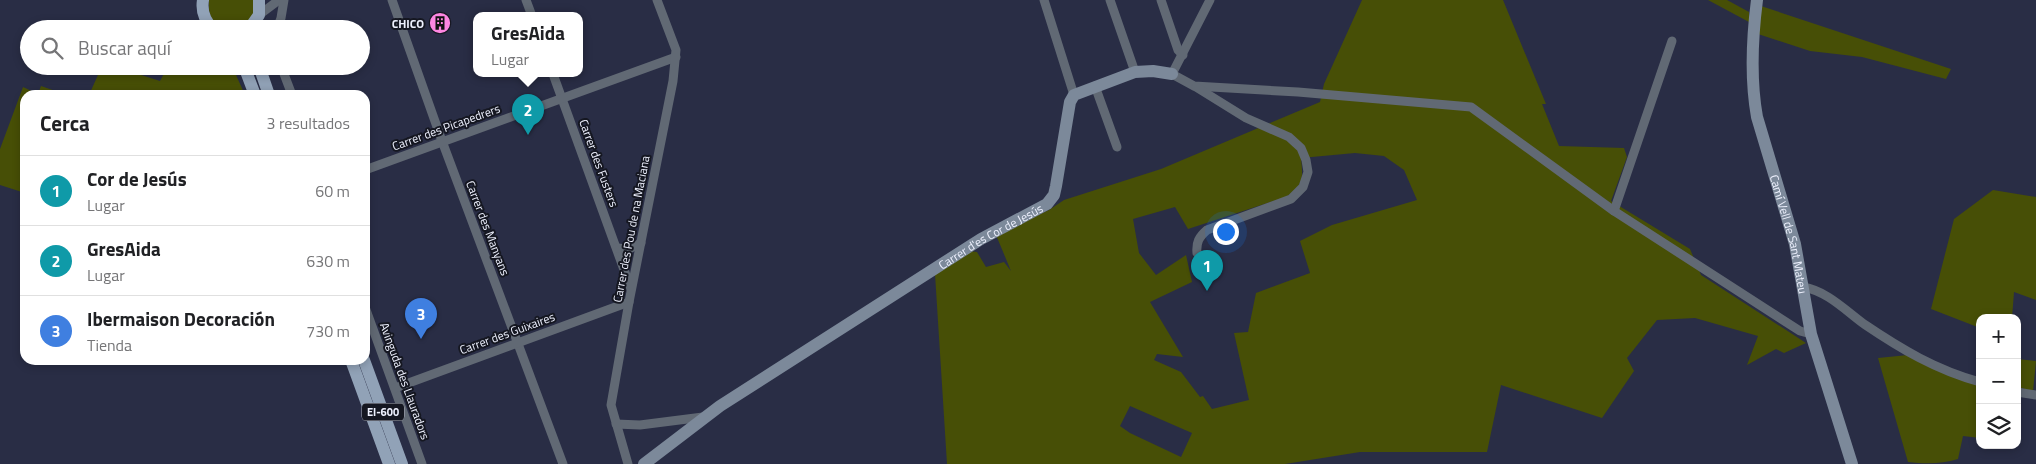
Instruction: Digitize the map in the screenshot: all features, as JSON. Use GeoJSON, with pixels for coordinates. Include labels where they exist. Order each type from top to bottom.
{"type":"FeatureCollection","features":[{"type":"Feature","properties":{"kind":"main road"},"geometry":{"type":"LineString","coordinates":[[203,0],[203,14],[206,20]]}},
{"type":"Feature","properties":{"kind":"main road"},"geometry":{"type":"LineString","coordinates":[[256,20],[260,0]]}},
{"type":"Feature","properties":{"kind":"main road"},"geometry":{"type":"LineString","coordinates":[[247,75],[253,90]]}},
{"type":"Feature","properties":{"kind":"main road"},"geometry":{"type":"LineString","coordinates":[[262,75],[266,90]]}},
{"type":"Feature","properties":{"kind":"main road","name":"EI-600"},"geometry":{"type":"LineString","coordinates":[[353,365],[389,464]]}},
{"type":"Feature","properties":{"kind":"main road","name":"EI-600"},"geometry":{"type":"LineString","coordinates":[[366,365],[402,464]]}},
{"type":"Feature","properties":{"kind":"street"},"geometry":{"type":"LineString","coordinates":[[258,20],[279,0]]}},
{"type":"Feature","properties":{"kind":"street"},"geometry":{"type":"LineString","coordinates":[[280,20],[284,0]]}},
{"type":"Feature","properties":{"kind":"street","name":"Carrer des Manyans"},"geometry":{"type":"LineString","coordinates":[[392,0],[442,141],[563,464]]}},
{"type":"Feature","properties":{"kind":"street"},"geometry":{"type":"LineString","coordinates":[[526,0],[530,12]]}},
{"type":"Feature","properties":{"kind":"street","name":"Carrer des Pou de na Maciana"},"geometry":{"type":"LineString","coordinates":[[628,464],[611,405],[676,57],[676,50],[657,0]]}},
{"type":"Feature","properties":{"kind":"street"},"geometry":{"type":"LineString","coordinates":[[1044,0],[1074,94],[1135,72],[1153,71],[1172,74],[1246,118],[1289,137],[1301,148],[1308,172],[1303,187],[1291,199],[1207,230],[1196,244],[1197,253]]}},
{"type":"Feature","properties":{"kind":"street"},"geometry":{"type":"LineString","coordinates":[[1110,0],[1135,72]]}},
{"type":"Feature","properties":{"kind":"street"},"geometry":{"type":"LineString","coordinates":[[1161,0],[1178,50],[1183,55]]}},
{"type":"Feature","properties":{"kind":"street"},"geometry":{"type":"LineString","coordinates":[[1172,74],[1210,0]]}},
{"type":"Feature","properties":{"kind":"street","name":"Camí Vell de Sant Mateu"},"geometry":{"type":"LineString","coordinates":[[1757,0],[1752,49],[1753,96],[1762,137],[1795,244],[1811,334],[1852,464]]}},
{"type":"Feature","properties":{"kind":"street"},"geometry":{"type":"LineString","coordinates":[[1614,211],[1672,41]]}},
{"type":"Feature","properties":{"kind":"street","name":"Carrer des Picapedrers"},"geometry":{"type":"LineString","coordinates":[[370,168],[676,57]]}},
{"type":"Feature","properties":{"kind":"street"},"geometry":{"type":"LineString","coordinates":[[285,75],[290,90]]}},
{"type":"Feature","properties":{"kind":"street","name":"Carrer des Fusters"},"geometry":{"type":"LineString","coordinates":[[554,77],[631,290]]}},
{"type":"Feature","properties":{"kind":"street"},"geometry":{"type":"LineString","coordinates":[[1095,86],[1117,147]]}},
{"type":"Feature","properties":{"kind":"street"},"geometry":{"type":"LineString","coordinates":[[1194,86],[1471,107],[1614,211],[1800,331],[1811,334]]}},
{"type":"Feature","properties":{"kind":"street","name":"Carrer d'es Cor de Jesús"},"geometry":{"type":"LineString","coordinates":[[644,464],[703,417],[975,243],[1046,204],[1054,195],[1070,102],[1074,94]]}},
{"type":"Feature","properties":{"kind":"street"},"geometry":{"type":"LineString","coordinates":[[617,248],[634,248],[641,243]]}},
{"type":"Feature","properties":{"kind":"street"},"geometry":{"type":"LineString","coordinates":[[1803,287],[1822,293],[1918,359],[1976,381]]}},
{"type":"Feature","properties":{"kind":"street","name":"Carrer des Guixaires"},"geometry":{"type":"LineString","coordinates":[[395,388],[629,302]]}},
{"type":"Feature","properties":{"kind":"street","name":"Avinguda des Llauradors"},"geometry":{"type":"LineString","coordinates":[[370,320],[422,464]]}},
{"type":"Feature","properties":{"kind":"street"},"geometry":{"type":"LineString","coordinates":[[2021,393],[2036,395]]}},
{"type":"Feature","properties":{"kind":"street"},"geometry":{"type":"LineString","coordinates":[[616,424],[640,425],[703,417]]}},
{"type":"Feature","properties":{"kind":"green space"},"geometry":{"type":"Polygon","coordinates":[[[209,0],[253,0],[253,16],[249,20],[213,20],[209,0]]]}},
{"type":"Feature","properties":{"kind":"green space"},"geometry":{"type":"Polygon","coordinates":[[[1362,0],[1503,0],[1546,104],[1542,104],[1559,146],[1624,148],[1627,157],[1611,201],[1690,249],[1701,275],[1806,343],[1784,353],[1776,349],[1747,365],[1758,336],[1695,318],[1657,320],[1627,358],[1634,371],[1602,418],[1501,385],[1487,452],[1360,452],[1285,464],[947,464],[935,274],[969,251],[977,252],[986,267],[1004,262],[1011,271],[996,235],[1049,210],[1064,200],[1161,169],[1320,102],[1324,84],[1362,0]],[[1355,153],[1301,158],[1301,180],[1296,188],[1286,197],[1188,229],[1175,207],[1133,219],[1139,253],[1156,275],[1186,255],[1192,282],[1150,302],[1183,357],[1157,354],[1154,360],[1181,372],[1212,409],[1249,400],[1234,333],[1248,332],[1256,293],[1310,273],[1300,241],[1332,225],[1417,200],[1404,170],[1384,156],[1355,153]],[[1130,406],[1120,426],[1130,433],[1181,457],[1192,433],[1130,406]]]}},
{"type":"Feature","properties":{"kind":"green space"},"geometry":{"type":"Polygon","coordinates":[[[1708,0],[1727,0],[1749,12],[1749,22],[1708,0]]]}},
{"type":"Feature","properties":{"kind":"green space"},"geometry":{"type":"Polygon","coordinates":[[[1761,6],[1951,69],[1946,79],[1862,57],[1810,51],[1758,34],[1761,6]]]}},
{"type":"Feature","properties":{"kind":"green space"},"geometry":{"type":"Polygon","coordinates":[[[98,75],[141,75],[160,81],[163,75],[236,75],[243,90],[91,90],[98,75]]]}},
{"type":"Feature","properties":{"kind":"green space"},"geometry":{"type":"Polygon","coordinates":[[[41,86],[53,90],[40,90],[41,86]]]}},
{"type":"Feature","properties":{"kind":"green space"},"geometry":{"type":"Polygon","coordinates":[[[20,95],[20,191],[0,185],[0,149],[20,95]]]}},
{"type":"Feature","properties":{"kind":"green space"},"geometry":{"type":"Polygon","coordinates":[[[1993,190],[2036,197],[2036,300],[2014,292],[2012,314],[1976,314],[1976,326],[1931,309],[1954,219],[1993,190]]]}},
{"type":"Feature","properties":{"kind":"green space"},"geometry":{"type":"Polygon","coordinates":[[[1908,355],[1976,383],[1976,438],[1963,436],[1958,459],[1934,463],[1908,462],[1878,358],[1908,355]]]}},
{"type":"Feature","properties":{"kind":"green space"},"geometry":{"type":"Polygon","coordinates":[[[2021,359],[2036,361],[2033,391],[2021,388],[2021,359]]]}},
{"type":"Feature","properties":{"kind":"place","name":"CHICO"},"geometry":{"type":"Point","coordinates":[440,23]}},
{"type":"Feature","properties":{"kind":"place","name":"GresAida"},"geometry":{"type":"Point","coordinates":[528,135]}},
{"type":"Feature","properties":{"kind":"place","name":"Cor de Jesús"},"geometry":{"type":"Point","coordinates":[1207,291]}},
{"type":"Feature","properties":{"kind":"place","name":"Ibermaison Decoración"},"geometry":{"type":"Point","coordinates":[421,339]}}]}
